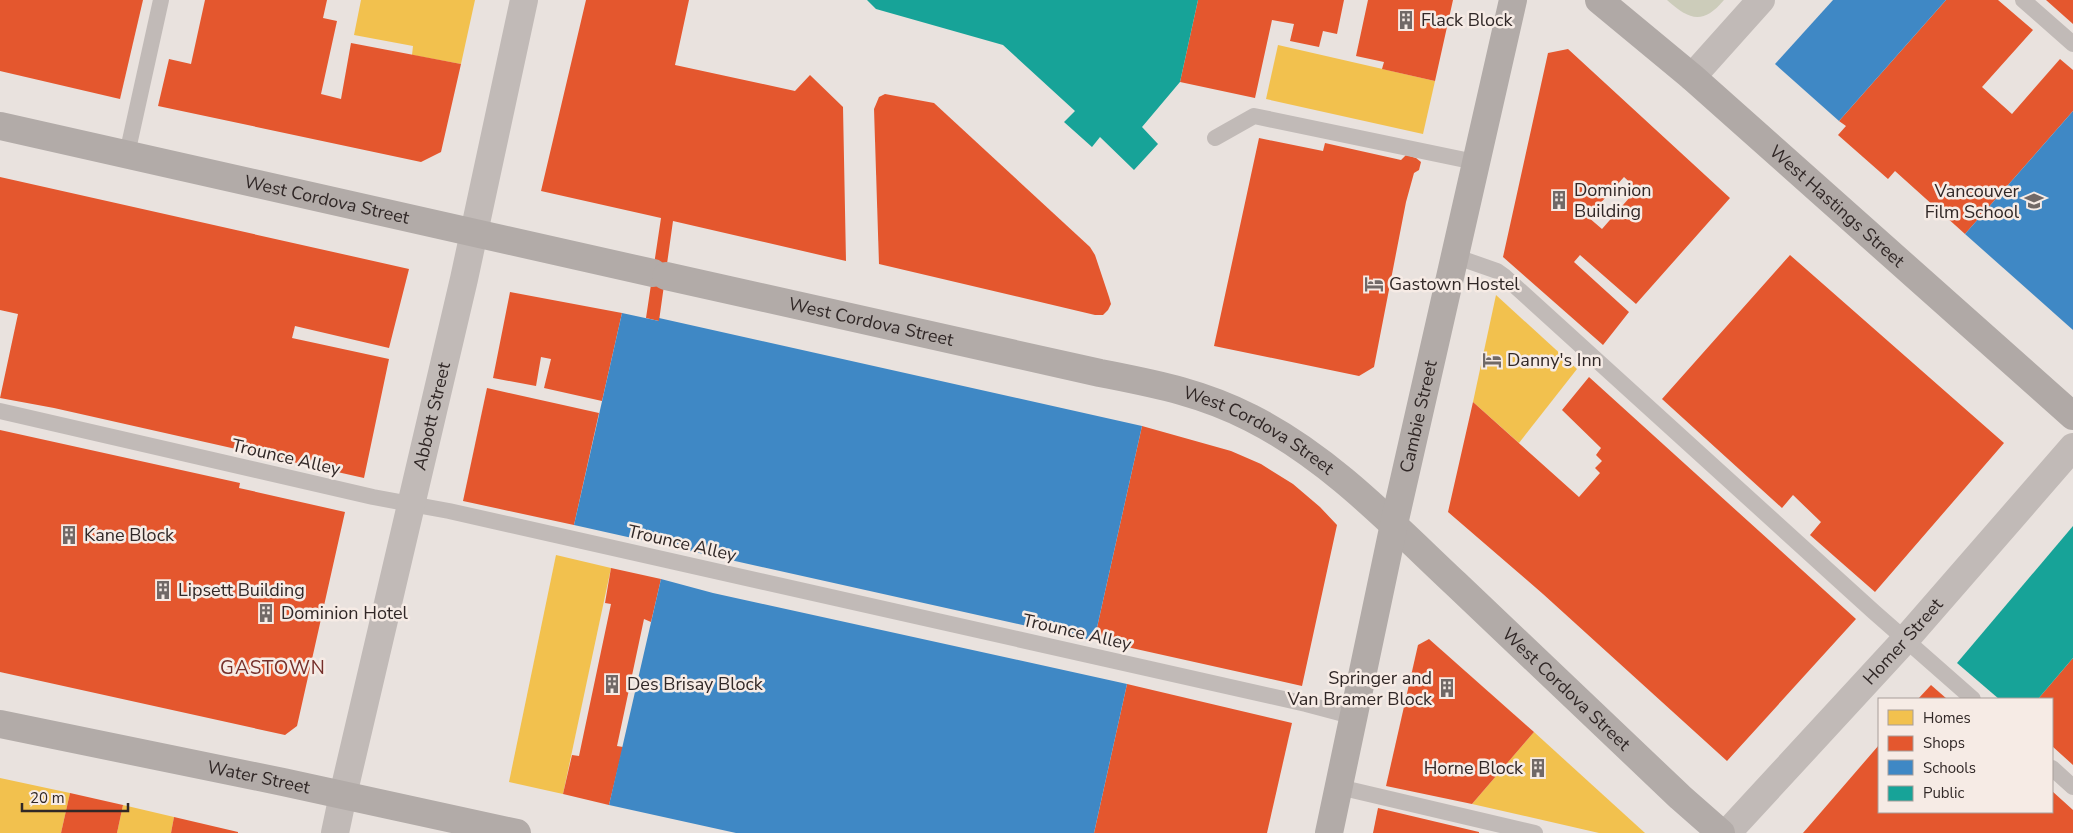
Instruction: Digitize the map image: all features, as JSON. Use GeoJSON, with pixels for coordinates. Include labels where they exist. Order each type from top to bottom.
{"type":"FeatureCollection","features":[{"type":"Feature","properties":{"kind":"main road","name":"Cambie Street"},"geometry":{"type":"LineString","coordinates":[[1329,833],[1394,524],[1513,0]]}},
{"type":"Feature","properties":{"kind":"main road","name":"West Hastings Street"},"geometry":{"type":"LineString","coordinates":[[1598,0],[1692,77],[2073,416]]}},
{"type":"Feature","properties":{"kind":"main road","name":"West Cordova Street"},"geometry":{"type":"LineString","coordinates":[[0,126],[659,275],[1100,373],[1168,386],[1208,398],[1252,418],[1291,440],[1394,524],[1680,797],[1721,833]]}},
{"type":"Feature","properties":{"kind":"main road","name":"Water Street"},"geometry":{"type":"LineString","coordinates":[[0,724],[517,833]]}},
{"type":"Feature","properties":{"kind":"street","name":"Abbott Street"},"geometry":{"type":"LineString","coordinates":[[335,833],[464,279],[524,0]]}},
{"type":"Feature","properties":{"kind":"street"},"geometry":{"type":"LineString","coordinates":[[1692,77],[1761,0]]}},
{"type":"Feature","properties":{"kind":"street","name":"Homer Street"},"geometry":{"type":"LineString","coordinates":[[1727,833],[1905,640],[2073,447]]}},
{"type":"Feature","properties":{"kind":"lane"},"geometry":{"type":"LineString","coordinates":[[128,154],[161,0]]}},
{"type":"Feature","properties":{"kind":"lane"},"geometry":{"type":"LineString","coordinates":[[2024,0],[2073,44]]}},
{"type":"Feature","properties":{"kind":"lane"},"geometry":{"type":"LineString","coordinates":[[1215,138],[1254,116],[1475,162]]}},
{"type":"Feature","properties":{"kind":"lane"},"geometry":{"type":"LineString","coordinates":[[1454,256],[1497,271],[1504,276],[1905,640],[1972,698]]}},
{"type":"Feature","properties":{"kind":"lane","name":"Trounce Alley"},"geometry":{"type":"LineString","coordinates":[[0,411],[373,497],[449,510],[1355,716]]}},
{"type":"Feature","properties":{"kind":"lane"},"geometry":{"type":"LineString","coordinates":[[2053,769],[2073,787]]}},
{"type":"Feature","properties":{"kind":"lane"},"geometry":{"type":"LineString","coordinates":[[1339,787],[1535,833]]}},
{"type":"Feature","properties":{"kind":"green space"},"geometry":{"type":"Polygon","coordinates":[[[1667,0],[1724,0],[1709,13],[1696,17],[1682,12],[1667,0]]]}},
{"type":"Feature","properties":{"kind":"building: Homes"},"geometry":{"type":"Polygon","coordinates":[[[361,0],[475,0],[461,64],[412,55],[413,46],[354,35],[361,0]]]}},
{"type":"Feature","properties":{"kind":"building: Homes"},"geometry":{"type":"Polygon","coordinates":[[[1278,45],[1435,81],[1423,134],[1266,99],[1278,45]]]}},
{"type":"Feature","properties":{"kind":"building: Homes"},"geometry":{"type":"Polygon","coordinates":[[[1496,295],[1577,369],[1519,443],[1473,402],[1496,295]]]}},
{"type":"Feature","properties":{"kind":"building: Homes"},"geometry":{"type":"Polygon","coordinates":[[[556,555],[611,568],[563,794],[509,782],[556,555]]]}},
{"type":"Feature","properties":{"kind":"building: Homes","name":"Horne Block"},"geometry":{"type":"Polygon","coordinates":[[[1534,732],[1645,833],[1599,833],[1472,804],[1534,732]]]}},
{"type":"Feature","properties":{"kind":"building: Homes"},"geometry":{"type":"Polygon","coordinates":[[[0,778],[70,793],[61,833],[0,833],[0,778]]]}},
{"type":"Feature","properties":{"kind":"building: Homes"},"geometry":{"type":"Polygon","coordinates":[[[123,805],[174,817],[171,833],[117,833],[123,805]]]}},
{"type":"Feature","properties":{"kind":"building: Shops"},"geometry":{"type":"Polygon","coordinates":[[[0,0],[143,0],[120,99],[0,71],[0,0]]]}},
{"type":"Feature","properties":{"kind":"building: Shops"},"geometry":{"type":"Polygon","coordinates":[[[205,0],[327,0],[323,18],[337,21],[321,94],[341,99],[351,43],[461,64],[441,152],[421,162],[158,106],[169,59],[191,64],[205,0]]]}},
{"type":"Feature","properties":{"kind":"building: Shops"},"geometry":{"type":"Polygon","coordinates":[[[586,0],[689,0],[675,65],[795,91],[810,75],[843,107],[846,261],[673,221],[659,321],[646,318],[661,218],[541,191],[586,0]]]}},
{"type":"Feature","properties":{"kind":"building: Shops"},"geometry":{"type":"Polygon","coordinates":[[[1198,0],[1344,0],[1337,34],[1323,31],[1319,47],[1290,41],[1294,24],[1272,20],[1255,98],[1180,82],[1198,0]]]}},
{"type":"Feature","properties":{"kind":"building: Shops","name":"Flack Block"},"geometry":{"type":"Polygon","coordinates":[[[1368,0],[1453,0],[1435,81],[1382,69],[1384,62],[1356,56],[1368,0]]]}},
{"type":"Feature","properties":{"kind":"building: Shops"},"geometry":{"type":"Polygon","coordinates":[[[1946,0],[1998,0],[2033,30],[1982,87],[2012,114],[2060,59],[2073,70],[2073,111],[1965,234],[1895,171],[1888,179],[1838,135],[1846,126],[1839,121],[1946,0]]]}},
{"type":"Feature","properties":{"kind":"building: Shops"},"geometry":{"type":"Polygon","coordinates":[[[2046,0],[2073,0],[2073,24],[2046,0]]]}},
{"type":"Feature","properties":{"kind":"building: Shops","name":"Dominion Building"},"geometry":{"type":"Polygon","coordinates":[[[1568,49],[1730,198],[1636,304],[1580,255],[1574,262],[1629,312],[1603,345],[1503,257],[1548,53],[1568,49]],[[1624,177],[1588,217],[1602,229],[1637,189],[1624,177]]]}},
{"type":"Feature","properties":{"kind":"building: Shops"},"geometry":{"type":"Polygon","coordinates":[[[885,94],[934,103],[1090,247],[1095,255],[1111,304],[1108,310],[1103,315],[1095,315],[879,264],[874,109],[879,97],[885,94]]]}},
{"type":"Feature","properties":{"kind":"building: Shops"},"geometry":{"type":"Polygon","coordinates":[[[1259,138],[1323,151],[1325,143],[1401,160],[1406,155],[1416,158],[1421,162],[1419,170],[1414,173],[1406,202],[1374,367],[1359,376],[1214,346],[1259,138]]]}},
{"type":"Feature","properties":{"kind":"building: Shops"},"geometry":{"type":"Polygon","coordinates":[[[0,177],[409,269],[389,348],[295,326],[292,338],[389,359],[364,478],[54,408],[0,398],[18,314],[0,310],[0,177]]]}},
{"type":"Feature","properties":{"kind":"building: Shops"},"geometry":{"type":"Polygon","coordinates":[[[1790,255],[2004,443],[1875,592],[1810,535],[1821,522],[1793,495],[1782,508],[1662,399],[1790,255]]]}},
{"type":"Feature","properties":{"kind":"building: Shops"},"geometry":{"type":"Polygon","coordinates":[[[510,292],[622,313],[602,401],[544,388],[551,359],[541,357],[536,386],[493,378],[510,292]]]}},
{"type":"Feature","properties":{"kind":"building: Shops"},"geometry":{"type":"Polygon","coordinates":[[[1589,377],[1856,619],[1727,761],[1543,594],[1448,512],[1473,402],[1579,497],[1600,473],[1595,468],[1602,461],[1596,455],[1601,448],[1562,410],[1589,377]]]}},
{"type":"Feature","properties":{"kind":"building: Shops"},"geometry":{"type":"Polygon","coordinates":[[[487,388],[599,413],[574,525],[463,501],[487,388]]]}},
{"type":"Feature","properties":{"kind":"building: Shops"},"geometry":{"type":"Polygon","coordinates":[[[1142,426],[1231,451],[1261,464],[1293,484],[1320,507],[1337,525],[1302,686],[1094,641],[1142,426]]]}},
{"type":"Feature","properties":{"kind":"building: Shops"},"geometry":{"type":"Polygon","coordinates":[[[0,430],[240,483],[239,488],[345,512],[297,726],[285,735],[0,672],[0,430]]]}},
{"type":"Feature","properties":{"kind":"building: Shops","name":"Des Brisay Block"},"geometry":{"type":"Polygon","coordinates":[[[611,568],[661,579],[651,622],[644,619],[617,746],[623,747],[609,805],[563,794],[572,755],[579,756],[611,604],[605,603],[611,568]]]}},
{"type":"Feature","properties":{"kind":"building: Shops","name":"Springer and Van Bramer Block"},"geometry":{"type":"Polygon","coordinates":[[[1429,639],[1534,732],[1472,804],[1386,786],[1418,645],[1429,639]]]}},
{"type":"Feature","properties":{"kind":"building: Shops"},"geometry":{"type":"Polygon","coordinates":[[[2073,658],[2073,765],[2053,747],[2053,698],[2039,698],[2073,658]]]}},
{"type":"Feature","properties":{"kind":"building: Shops"},"geometry":{"type":"Polygon","coordinates":[[[1127,684],[1292,723],[1267,833],[1094,833],[1127,684]]]}},
{"type":"Feature","properties":{"kind":"building: Shops"},"geometry":{"type":"Polygon","coordinates":[[[1931,685],[1946,698],[1919,698],[1931,685]]]}},
{"type":"Feature","properties":{"kind":"building: Shops"},"geometry":{"type":"Polygon","coordinates":[[[1878,746],[1878,813],[2053,813],[2053,792],[2073,810],[2073,833],[1803,833],[1878,746]]]}},
{"type":"Feature","properties":{"kind":"building: Shops"},"geometry":{"type":"Polygon","coordinates":[[[70,793],[123,805],[117,833],[61,833],[70,793]]]}},
{"type":"Feature","properties":{"kind":"building: Shops"},"geometry":{"type":"Polygon","coordinates":[[[1378,808],[1479,832],[1479,833],[1373,833],[1378,808]]]}},
{"type":"Feature","properties":{"kind":"building: Shops"},"geometry":{"type":"Polygon","coordinates":[[[174,817],[238,832],[238,833],[171,833],[174,817]]]}},
{"type":"Feature","properties":{"kind":"building: Schools"},"geometry":{"type":"Polygon","coordinates":[[[1833,0],[1946,0],[1839,121],[1775,64],[1833,0]]]}},
{"type":"Feature","properties":{"kind":"building: Schools","name":"Vancouver Film School"},"geometry":{"type":"Polygon","coordinates":[[[2073,111],[2073,330],[1965,234],[2073,111]]]}},
{"type":"Feature","properties":{"kind":"building: Schools"},"geometry":{"type":"Polygon","coordinates":[[[622,313],[659,321],[659,318],[1142,426],[1094,641],[574,525],[622,313]]]}},
{"type":"Feature","properties":{"kind":"building: Schools"},"geometry":{"type":"Polygon","coordinates":[[[661,579],[713,593],[1127,684],[1094,833],[736,833],[609,805],[661,579]]]}},
{"type":"Feature","properties":{"kind":"building: Public"},"geometry":{"type":"Polygon","coordinates":[[[867,0],[1198,0],[1180,82],[1142,127],[1158,144],[1134,170],[1100,137],[1092,147],[1064,122],[1075,111],[1003,45],[876,9],[867,0]]]}},
{"type":"Feature","properties":{"kind":"building: Public"},"geometry":{"type":"Polygon","coordinates":[[[2073,526],[2073,658],[2039,698],[1998,698],[1957,663],[2073,526]]]}},
{"type":"Feature","properties":{"kind":"place","name":"Flack Block"},"geometry":{"type":"Point","coordinates":[1406,20]}},
{"type":"Feature","properties":{"kind":"place","name":"Dominion Building"},"geometry":{"type":"Point","coordinates":[1559,200]}},
{"type":"Feature","properties":{"kind":"place","name":"Vancouver Film School"},"geometry":{"type":"Point","coordinates":[2034,201]}},
{"type":"Feature","properties":{"kind":"place","name":"Gastown Hostel"},"geometry":{"type":"Point","coordinates":[1374,284]}},
{"type":"Feature","properties":{"kind":"place","name":"Danny's Inn"},"geometry":{"type":"Point","coordinates":[1492,360]}},
{"type":"Feature","properties":{"kind":"place","name":"Kane Block"},"geometry":{"type":"Point","coordinates":[69,535]}},
{"type":"Feature","properties":{"kind":"place","name":"Lipsett Building"},"geometry":{"type":"Point","coordinates":[163,590]}},
{"type":"Feature","properties":{"kind":"place","name":"Dominion Hotel"},"geometry":{"type":"Point","coordinates":[266,613]}},
{"type":"Feature","properties":{"kind":"place","name":"Des Brisay Block"},"geometry":{"type":"Point","coordinates":[612,684]}},
{"type":"Feature","properties":{"kind":"place","name":"Springer and Van Bramer Block"},"geometry":{"type":"Point","coordinates":[1447,688]}},
{"type":"Feature","properties":{"kind":"place","name":"Horne Block"},"geometry":{"type":"Point","coordinates":[1538,768]}},
{"type":"Feature","properties":{"kind":"district","name":"GASTOWN"},"geometry":{"type":"Point","coordinates":[273,668]}}]}
